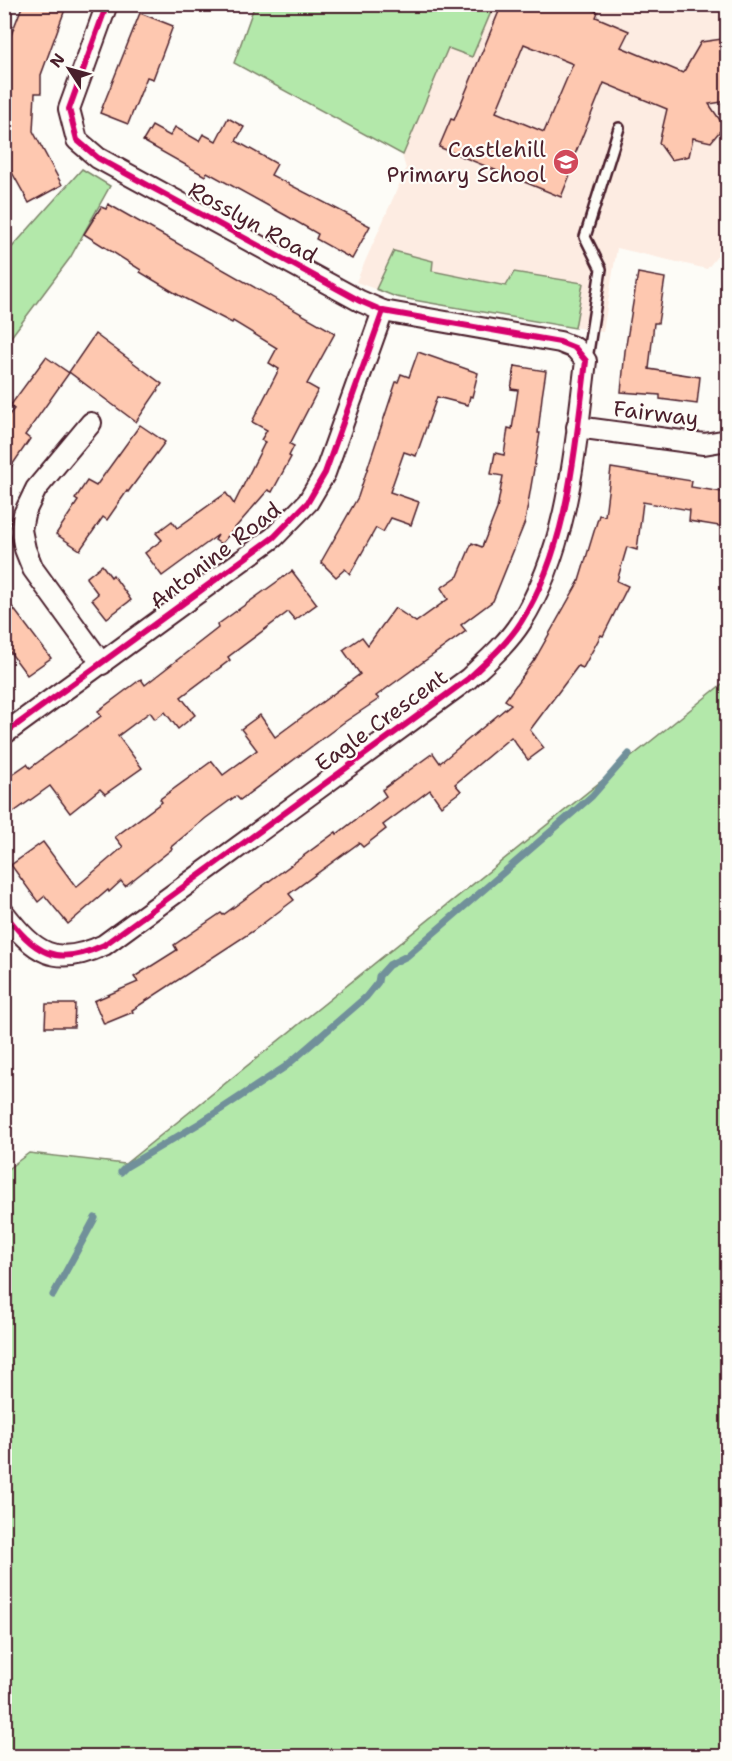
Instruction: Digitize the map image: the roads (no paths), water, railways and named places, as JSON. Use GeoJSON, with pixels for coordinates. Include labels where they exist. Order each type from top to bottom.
{"type":"FeatureCollection","features":[{"type":"Feature","properties":{"kind":"street","name":"Rosslyn Road"},"geometry":{"type":"LineString","coordinates":[[107,4],[69,109],[77,140],[105,161],[360,301],[383,311],[560,342],[575,348],[586,361]]}},
{"type":"Feature","properties":{"kind":"street","name":"Antonine Road"},"geometry":{"type":"LineString","coordinates":[[4,735],[274,537],[308,502],[325,473],[383,311]]}},
{"type":"Feature","properties":{"kind":"street","name":"Eagle Crescent"},"geometry":{"type":"LineString","coordinates":[[4,913],[30,944],[44,952],[66,957],[83,955],[104,945],[468,679],[495,654],[520,624],[535,598],[550,560],[564,508],[586,361]]}},
{"type":"Feature","properties":{"kind":"street"},"geometry":{"type":"LineString","coordinates":[[91,423],[36,489],[24,514],[21,530],[33,569],[102,664]]}},
{"type":"Feature","properties":{"kind":"street","name":"Fairway"},"geometry":{"type":"LineString","coordinates":[[577,427],[704,444],[728,440]]}},
{"type":"Feature","properties":{"kind":"lane"},"geometry":{"type":"LineString","coordinates":[[586,361],[592,312],[601,269],[585,237],[619,128]]}},
{"type":"Feature","properties":{"kind":"waterway"},"geometry":{"type":"LineString","coordinates":[[121,1172],[285,1067],[366,997],[389,965],[407,956],[592,796],[629,754]]}},
{"type":"Feature","properties":{"kind":"waterway"},"geometry":{"type":"LineString","coordinates":[[53,1295],[95,1218]]}},
{"type":"Feature","properties":{"kind":"place","name":"Castlehill Primary School"},"geometry":{"type":"Point","coordinates":[566,162]}}]}
